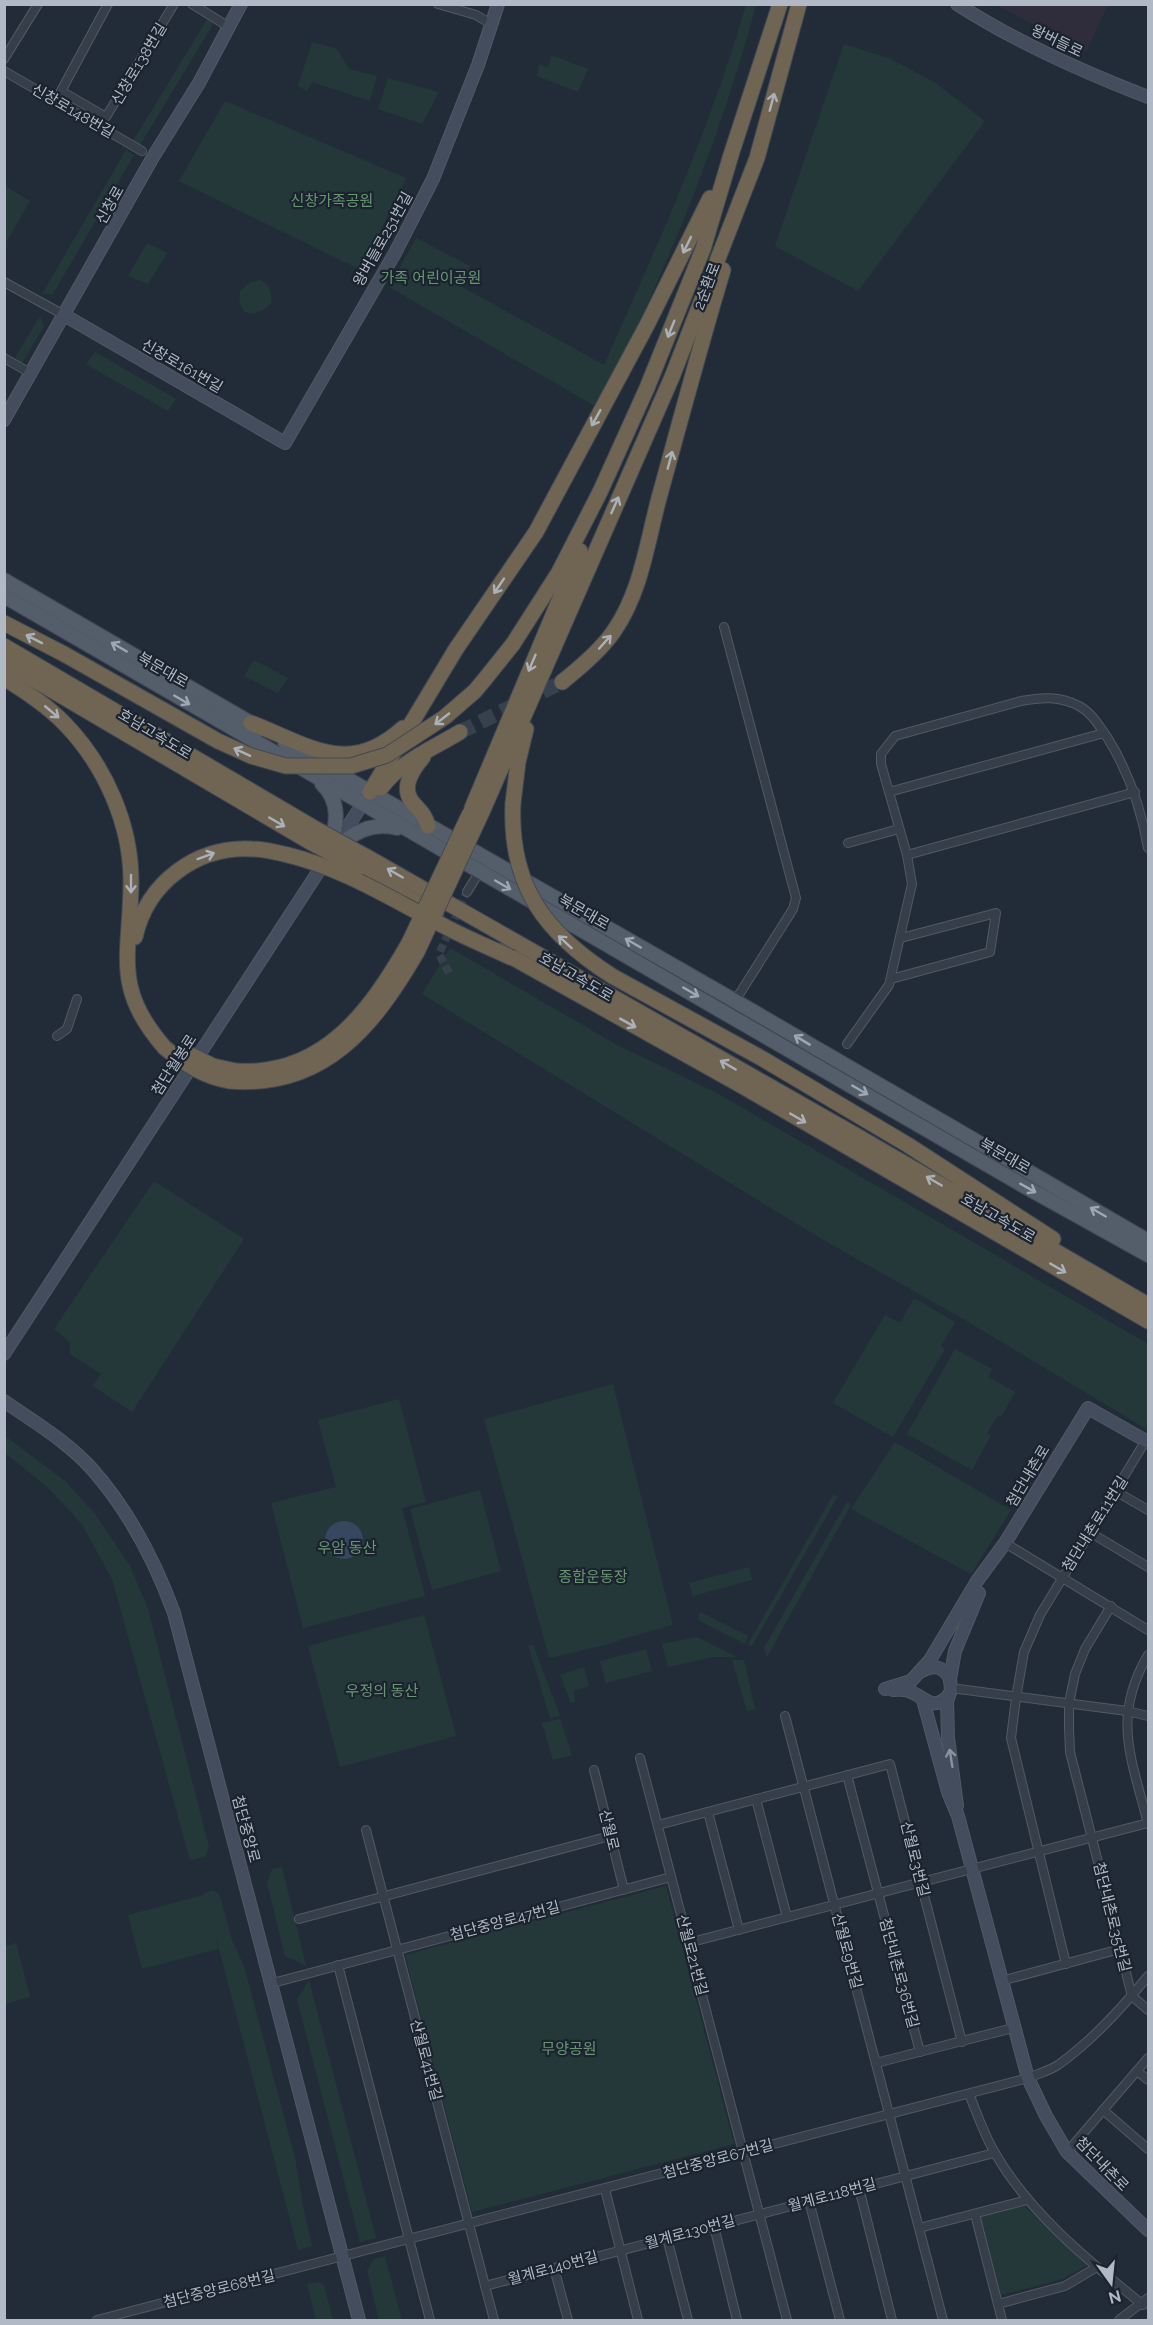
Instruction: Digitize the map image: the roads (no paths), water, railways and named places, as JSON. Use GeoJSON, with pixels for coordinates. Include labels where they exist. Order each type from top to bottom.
{"type":"FeatureCollection","features":[{"type":"Feature","properties":{"kind":"highway","name":"2순환로"},"geometry":{"type":"LineString","coordinates":[[600,492],[647,388],[703,249],[730,155],[780,4]]}},
{"type":"Feature","properties":{"kind":"highway","name":"2순환로"},"geometry":{"type":"LineString","coordinates":[[592,558],[672,377],[757,158],[799,4]]}},
{"type":"Feature","properties":{"kind":"highway"},"geometry":{"type":"LineString","coordinates":[[366,798],[456,649],[536,532],[647,325],[730,155]]}},
{"type":"Feature","properties":{"kind":"highway"},"geometry":{"type":"LineString","coordinates":[[562,681],[591,657],[614,631],[642,572],[695,362],[757,158]]}},
{"type":"Feature","properties":{"kind":"highway"},"geometry":{"type":"LineString","coordinates":[[4,623],[64,654],[218,741],[251,756],[286,766],[351,766],[387,755],[444,717],[475,691],[513,644],[546,594],[600,492]]}},
{"type":"Feature","properties":{"kind":"highway"},"geometry":{"type":"LineString","coordinates":[[477,810],[595,515],[600,492]]}},
{"type":"Feature","properties":{"kind":"highway"},"geometry":{"type":"LineString","coordinates":[[592,558],[522,741],[513,803],[513,840],[522,875],[530,894],[555,932],[573,949],[612,976],[763,1059],[908,1145],[1149,1296]]}},
{"type":"Feature","properties":{"kind":"highway"},"geometry":{"type":"LineString","coordinates":[[4,678],[32,695],[65,724],[87,749],[116,803],[129,853],[131,878],[128,978],[131,995],[147,1028],[168,1044],[202,1062],[245,1072],[268,1070],[294,1063],[332,1043],[368,1009],[388,979],[477,810],[592,558]]}},
{"type":"Feature","properties":{"kind":"highway","name":"호남고속도로"},"geometry":{"type":"LineString","coordinates":[[4,646],[313,836]]}},
{"type":"Feature","properties":{"kind":"highway","name":"호남고속도로"},"geometry":{"type":"LineString","coordinates":[[4,662],[313,836],[857,1136],[1149,1305]]}},
{"type":"Feature","properties":{"kind":"highway"},"geometry":{"type":"LineString","coordinates":[[251,723],[321,752],[353,755],[367,752],[392,738],[403,729],[418,710]]}},
{"type":"Feature","properties":{"kind":"highway"},"geometry":{"type":"LineString","coordinates":[[366,798],[381,788],[392,774],[460,732]]}},
{"type":"Feature","properties":{"kind":"highway"},"geometry":{"type":"LineString","coordinates":[[421,830],[425,814],[412,802],[407,792],[409,777],[427,752]]}},
{"type":"Feature","properties":{"kind":"highway"},"geometry":{"type":"LineString","coordinates":[[168,1044],[141,995],[135,978],[133,951],[135,935],[140,918],[161,885],[176,872],[211,853],[252,849],[288,855],[319,864],[354,878],[445,927],[512,958]]}},
{"type":"Feature","properties":{"kind":"highway","name":"호남고속도로"},"geometry":{"type":"LineString","coordinates":[[362,863],[512,958],[744,1087],[1149,1321]]}},
{"type":"Feature","properties":{"kind":"main road","name":"북문대로"},"geometry":{"type":"LineString","coordinates":[[4,580],[251,723],[366,798],[421,830],[735,1001],[1149,1241]]}},
{"type":"Feature","properties":{"kind":"main road","name":"북문대로"},"geometry":{"type":"LineString","coordinates":[[4,596],[309,773],[366,798]]}},
{"type":"Feature","properties":{"kind":"main road"},"geometry":{"type":"LineString","coordinates":[[309,773],[327,789],[336,808],[335,829],[326,858]]}},
{"type":"Feature","properties":{"kind":"main road"},"geometry":{"type":"LineString","coordinates":[[326,858],[350,836],[367,827],[384,825],[421,830]]}},
{"type":"Feature","properties":{"kind":"main road","name":"북문대로"},"geometry":{"type":"LineString","coordinates":[[421,830],[480,871],[1024,1186],[1149,1255]]}},
{"type":"Feature","properties":{"kind":"street"},"geometry":{"type":"LineString","coordinates":[[4,59],[38,4]]}},
{"type":"Feature","properties":{"kind":"street","name":"신창로138번길"},"geometry":{"type":"LineString","coordinates":[[108,4],[61,91],[106,117],[174,4]]}},
{"type":"Feature","properties":{"kind":"street"},"geometry":{"type":"LineString","coordinates":[[192,4],[230,27]]}},
{"type":"Feature","properties":{"kind":"street","name":"신창로"},"geometry":{"type":"LineString","coordinates":[[4,420],[230,27],[241,4]]}},
{"type":"Feature","properties":{"kind":"street"},"geometry":{"type":"LineString","coordinates":[[438,4],[477,15],[491,24]]}},
{"type":"Feature","properties":{"kind":"street","name":"왕버들로251번길"},"geometry":{"type":"LineString","coordinates":[[285,443],[395,253],[433,179],[478,65],[498,4]]}},
{"type":"Feature","properties":{"kind":"street","name":"왕버들로"},"geometry":{"type":"LineString","coordinates":[[957,4],[1017,38],[1108,81],[1149,97]]}},
{"type":"Feature","properties":{"kind":"street","name":"신창로148번길"},"geometry":{"type":"LineString","coordinates":[[4,71],[142,151]]}},
{"type":"Feature","properties":{"kind":"street"},"geometry":{"type":"LineString","coordinates":[[4,282],[64,315]]}},
{"type":"Feature","properties":{"kind":"street","name":"신창로161번길"},"geometry":{"type":"LineString","coordinates":[[64,315],[285,443]]}},
{"type":"Feature","properties":{"kind":"street"},"geometry":{"type":"LineString","coordinates":[[4,358],[32,374]]}},
{"type":"Feature","properties":{"kind":"street"},"geometry":{"type":"LineString","coordinates":[[724,627],[796,898],[793,909],[735,1001]]}},
{"type":"Feature","properties":{"kind":"street"},"geometry":{"type":"LineString","coordinates":[[847,1044],[891,979],[912,884],[907,855],[880,764],[881,754],[895,736],[1040,698],[1054,698],[1081,707],[1092,716],[1125,767],[1135,792],[1149,848]]}},
{"type":"Feature","properties":{"kind":"street"},"geometry":{"type":"LineString","coordinates":[[889,792],[1104,733]]}},
{"type":"Feature","properties":{"kind":"street"},"geometry":{"type":"LineString","coordinates":[[907,855],[1135,792]]}},
{"type":"Feature","properties":{"kind":"street","name":"첨단월봉로"},"geometry":{"type":"LineString","coordinates":[[4,1354],[366,798]]}},
{"type":"Feature","properties":{"kind":"street"},"geometry":{"type":"LineString","coordinates":[[848,843],[899,829]]}},
{"type":"Feature","properties":{"kind":"street"},"geometry":{"type":"LineString","coordinates":[[467,892],[480,871]]}},
{"type":"Feature","properties":{"kind":"street"},"geometry":{"type":"LineString","coordinates":[[891,979],[990,952],[996,913],[900,938]]}},
{"type":"Feature","properties":{"kind":"street"},"geometry":{"type":"LineString","coordinates":[[57,1036],[66,1029],[77,999]]}},
{"type":"Feature","properties":{"kind":"street","name":"첨단중앙로"},"geometry":{"type":"LineString","coordinates":[[4,1401],[65,1444],[92,1469],[127,1516],[164,1584],[177,1624],[358,2320]]}},
{"type":"Feature","properties":{"kind":"street","name":"첨단내촌로"},"geometry":{"type":"LineString","coordinates":[[994,1559],[1088,1408],[1147,1441]]}},
{"type":"Feature","properties":{"kind":"street"},"geometry":{"type":"LineString","coordinates":[[4,1412],[24,1416]]}},
{"type":"Feature","properties":{"kind":"street","name":"첨단내촌로11번길"},"geometry":{"type":"LineString","coordinates":[[1016,1698],[1024,1652],[1040,1615],[1147,1441]]}},
{"type":"Feature","properties":{"kind":"street"},"geometry":{"type":"LineString","coordinates":[[1117,1492],[1149,1510]]}},
{"type":"Feature","properties":{"kind":"street"},"geometry":{"type":"LineString","coordinates":[[1091,1533],[1149,1567]]}},
{"type":"Feature","properties":{"kind":"street","name":"첨단내촌로11번길"},"geometry":{"type":"LineString","coordinates":[[1005,1543],[1149,1630]]}},
{"type":"Feature","properties":{"kind":"street"},"geometry":{"type":"LineString","coordinates":[[958,1816],[948,1792],[921,1698],[915,1686],[920,1673],[941,1643],[977,1581],[994,1559]]}},
{"type":"Feature","properties":{"kind":"street"},"geometry":{"type":"LineString","coordinates":[[958,1816],[948,1738],[950,1687],[955,1650],[994,1559]]}},
{"type":"Feature","properties":{"kind":"street"},"geometry":{"type":"LineString","coordinates":[[1069,1703],[1075,1674],[1085,1649],[1111,1606]]}},
{"type":"Feature","properties":{"kind":"street"},"geometry":{"type":"LineString","coordinates":[[688,1943],[1148,1823],[1127,1740],[1127,1711],[1138,1672],[1149,1655]]}},
{"type":"Feature","properties":{"kind":"street"},"geometry":{"type":"LineString","coordinates":[[939,1667],[944,1670],[950,1687],[945,1699],[934,1703],[909,1691],[885,1689],[911,1681],[927,1668],[939,1667]]}},
{"type":"Feature","properties":{"kind":"street"},"geometry":{"type":"LineString","coordinates":[[950,1687],[1149,1716]]}},
{"type":"Feature","properties":{"kind":"street"},"geometry":{"type":"LineString","coordinates":[[1016,1698],[1011,1738],[1066,1964]]}},
{"type":"Feature","properties":{"kind":"street","name":"첨단내촌로35번길"},"geometry":{"type":"LineString","coordinates":[[1069,1703],[1070,1752],[1132,1996]]}},
{"type":"Feature","properties":{"kind":"street","name":"산월로9번길"},"geometry":{"type":"LineString","coordinates":[[785,1716],[890,2115]]}},
{"type":"Feature","properties":{"kind":"street","name":"산월로21번길"},"geometry":{"type":"LineString","coordinates":[[640,1758],[743,2153]]}},
{"type":"Feature","properties":{"kind":"street","name":"산월로3번길"},"geometry":{"type":"LineString","coordinates":[[804,1786],[891,1764],[962,2042]]}},
{"type":"Feature","properties":{"kind":"street","name":"산월로"},"geometry":{"type":"LineString","coordinates":[[594,1770],[624,1890]]}},
{"type":"Feature","properties":{"kind":"street","name":"첨단내촌로36번길"},"geometry":{"type":"LineString","coordinates":[[847,1775],[920,2052]]}},
{"type":"Feature","properties":{"kind":"street"},"geometry":{"type":"LineString","coordinates":[[658,1825],[804,1786]]}},
{"type":"Feature","properties":{"kind":"street"},"geometry":{"type":"LineString","coordinates":[[756,1799],[788,1917]]}},
{"type":"Feature","properties":{"kind":"street"},"geometry":{"type":"LineString","coordinates":[[708,1812],[738,1930]]}},
{"type":"Feature","properties":{"kind":"street","name":"첨단내촌로"},"geometry":{"type":"LineString","coordinates":[[958,1816],[1028,2078],[1066,2152],[1149,2230]]}},
{"type":"Feature","properties":{"kind":"street","name":"산월로41번길"},"geometry":{"type":"LineString","coordinates":[[366,1830],[494,2320]]}},
{"type":"Feature","properties":{"kind":"street"},"geometry":{"type":"LineString","coordinates":[[298,1919],[610,1836]]}},
{"type":"Feature","properties":{"kind":"street","name":"첨단중앙로47번길"},"geometry":{"type":"LineString","coordinates":[[269,1984],[671,1877]]}},
{"type":"Feature","properties":{"kind":"street"},"geometry":{"type":"LineString","coordinates":[[1001,1981],[1120,1949]]}},
{"type":"Feature","properties":{"kind":"street"},"geometry":{"type":"LineString","coordinates":[[338,1965],[430,2320]]}},
{"type":"Feature","properties":{"kind":"street"},"geometry":{"type":"LineString","coordinates":[[1028,2078],[1056,2066],[1090,2038],[1149,1976]]}},
{"type":"Feature","properties":{"kind":"street"},"geometry":{"type":"LineString","coordinates":[[1132,1996],[1149,2010]]}},
{"type":"Feature","properties":{"kind":"street"},"geometry":{"type":"LineString","coordinates":[[876,2063],[1013,2028]]}},
{"type":"Feature","properties":{"kind":"street"},"geometry":{"type":"LineString","coordinates":[[1066,2152],[1149,2058]]}},
{"type":"Feature","properties":{"kind":"street"},"geometry":{"type":"LineString","coordinates":[[1137,2071],[1149,2080]]}},
{"type":"Feature","properties":{"kind":"street","name":"첨단중앙로67번길"},"geometry":{"type":"LineString","coordinates":[[342,2258],[1028,2078]]}},
{"type":"Feature","properties":{"kind":"street"},"geometry":{"type":"LineString","coordinates":[[969,2094],[994,2152],[1027,2200],[1097,2267],[1146,2301],[1119,2320]]}},
{"type":"Feature","properties":{"kind":"street"},"geometry":{"type":"LineString","coordinates":[[1103,2110],[1149,2150]]}},
{"type":"Feature","properties":{"kind":"street"},"geometry":{"type":"LineString","coordinates":[[890,2115],[943,2320]]}},
{"type":"Feature","properties":{"kind":"street","name":"월계로118번길"},"geometry":{"type":"LineString","coordinates":[[759,2214],[994,2152]]}},
{"type":"Feature","properties":{"kind":"street"},"geometry":{"type":"LineString","coordinates":[[743,2153],[787,2320]]}},
{"type":"Feature","properties":{"kind":"street"},"geometry":{"type":"LineString","coordinates":[[859,2188],[892,2320]]}},
{"type":"Feature","properties":{"kind":"street"},"geometry":{"type":"LineString","coordinates":[[604,2189],[639,2320]]}},
{"type":"Feature","properties":{"kind":"street"},"geometry":{"type":"LineString","coordinates":[[919,2228],[1027,2200]]}},
{"type":"Feature","properties":{"kind":"street"},"geometry":{"type":"LineString","coordinates":[[809,2201],[840,2320]]}},
{"type":"Feature","properties":{"kind":"street","name":"월계로130번길"},"geometry":{"type":"LineString","coordinates":[[620,2251],[759,2214]]}},
{"type":"Feature","properties":{"kind":"street"},"geometry":{"type":"LineString","coordinates":[[975,2214],[1002,2320]]}},
{"type":"Feature","properties":{"kind":"street"},"geometry":{"type":"LineString","coordinates":[[714,2226],[737,2320]]}},
{"type":"Feature","properties":{"kind":"street"},"geometry":{"type":"LineString","coordinates":[[667,2238],[688,2320]]}},
{"type":"Feature","properties":{"kind":"street","name":"월계로140번길"},"geometry":{"type":"LineString","coordinates":[[485,2286],[620,2251]]}},
{"type":"Feature","properties":{"kind":"street","name":"첨단중앙로68번길"},"geometry":{"type":"LineString","coordinates":[[97,2320],[342,2258]]}},
{"type":"Feature","properties":{"kind":"street"},"geometry":{"type":"LineString","coordinates":[[998,2304],[1065,2286],[1097,2267]]}},
{"type":"Feature","properties":{"kind":"street"},"geometry":{"type":"LineString","coordinates":[[555,2268],[568,2320]]}},
{"type":"Feature","properties":{"kind":"water"},"geometry":{"type":"Polygon","coordinates":[[[344,1521],[358,1526],[363,1540],[358,1554],[344,1559],[330,1554],[325,1540],[330,1526],[344,1521]]]}},
{"type":"Feature","properties":{"kind":"tunnel"},"geometry":{"type":"LineString","coordinates":[[460,732],[562,682]]}},
{"type":"Feature","properties":{"kind":"tunnel"},"geometry":{"type":"LineString","coordinates":[[449,973],[439,954],[467,892]]}},
{"type":"Feature","properties":{"kind":"park label","name":"신창가족공원"},"geometry":{"type":"Point","coordinates":[332,201]}},
{"type":"Feature","properties":{"kind":"park label","name":"가족 어린이공원"},"geometry":{"type":"Point","coordinates":[431,278]}},
{"type":"Feature","properties":{"kind":"park label","name":"우암 동산"},"geometry":{"type":"Point","coordinates":[347,1548]}},
{"type":"Feature","properties":{"kind":"park label","name":"종합운동장"},"geometry":{"type":"Point","coordinates":[593,1577]}},
{"type":"Feature","properties":{"kind":"park label","name":"우정의 동산"},"geometry":{"type":"Point","coordinates":[382,1691]}},
{"type":"Feature","properties":{"kind":"park label","name":"무양공원"},"geometry":{"type":"Point","coordinates":[569,2049]}}]}
